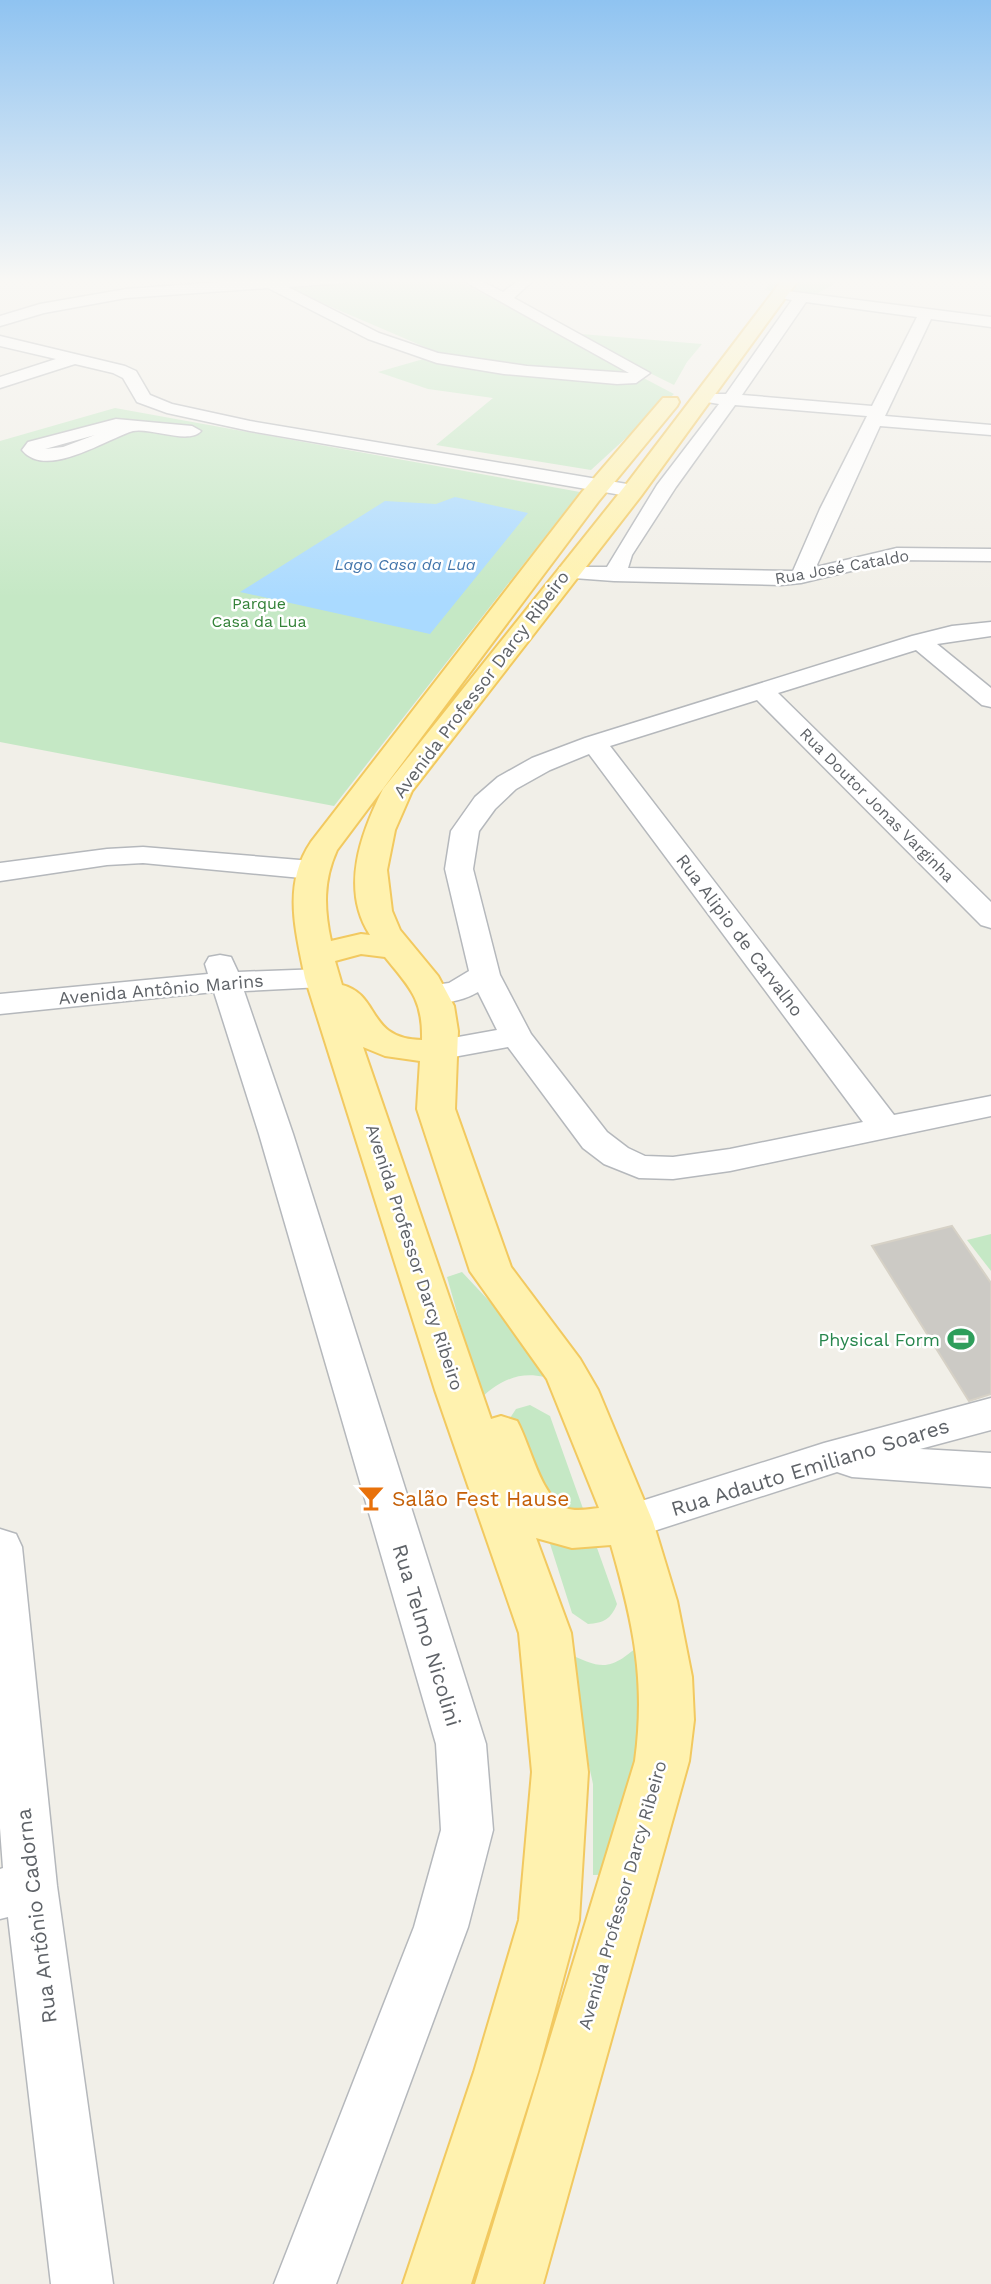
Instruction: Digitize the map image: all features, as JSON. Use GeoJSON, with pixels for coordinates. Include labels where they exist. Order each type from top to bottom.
{"type":"FeatureCollection","features":[{"type":"Feature","properties":{"kind":"main road","name":"Avenida Professor Darcy Ribeiro"},"geometry":{"type":"LineString","coordinates":[[437,2284],[506,2072],[549,1920],[560,1772],[545,1633],[458,1390],[322,975],[308,910],[312,870],[322,849],[397,748],[600,486],[685,386]]}},
{"type":"Feature","properties":{"kind":"main road","name":"Avenida Professor Darcy Ribeiro"},"geometry":{"type":"LineString","coordinates":[[509,2284],[662,1761],[667,1720],[666,1677],[652,1601],[629,1522],[575,1390],[564,1370],[491,1271],[436,1109],[434,1084],[438,1006],[427,984],[395,948],[370,898],[370,865],[380,829],[398,789],[633,491],[711,386]]}},
{"type":"Feature","properties":{"kind":"main road"},"geometry":{"type":"LineString","coordinates":[[312,870],[334,877],[370,898]]}},
{"type":"Feature","properties":{"kind":"main road"},"geometry":{"type":"LineString","coordinates":[[395,948],[361,944],[322,975],[348,1000],[367,1032],[379,1041],[406,1051],[437,1050]]}},
{"type":"Feature","properties":{"kind":"main road"},"geometry":{"type":"LineString","coordinates":[[458,1390],[485,1408],[498,1426],[530,1506],[540,1519],[578,1531],[629,1522]]}},
{"type":"Feature","properties":{"kind":"street"},"geometry":{"type":"LineString","coordinates":[[136,386],[143,398],[153,403],[250,426],[633,491]]}},
{"type":"Feature","properties":{"kind":"street"},"geometry":{"type":"LineString","coordinates":[[614,575],[622,555],[667,485],[731,399],[737,386]]}},
{"type":"Feature","properties":{"kind":"street"},"geometry":{"type":"LineString","coordinates":[[801,577],[830,509],[891,386]]}},
{"type":"Feature","properties":{"kind":"street"},"geometry":{"type":"LineString","coordinates":[[703,397],[991,430]]}},
{"type":"Feature","properties":{"kind":"street"},"geometry":{"type":"LineString","coordinates":[[133,425],[225,435],[250,426]]}},
{"type":"Feature","properties":{"kind":"street","name":"Rua José Cataldo"},"geometry":{"type":"LineString","coordinates":[[568,572],[758,579],[801,577],[897,554],[991,555]]}},
{"type":"Feature","properties":{"kind":"street"},"geometry":{"type":"LineString","coordinates":[[991,629],[952,633],[920,641],[594,743],[541,764],[507,783],[485,803],[465,831],[459,869],[485,975],[516,1036],[595,1140],[616,1156],[639,1167],[673,1168],[730,1160],[991,1106]]}},
{"type":"Feature","properties":{"kind":"street"},"geometry":{"type":"LineString","coordinates":[[920,641],[991,700]]}},
{"type":"Feature","properties":{"kind":"street","name":"Rua Doutor Jonas Varginha"},"geometry":{"type":"LineString","coordinates":[[762,691],[991,919]]}},
{"type":"Feature","properties":{"kind":"street","name":"Rua Alipio de Carvalho"},"geometry":{"type":"LineString","coordinates":[[594,743],[887,1128]]}},
{"type":"Feature","properties":{"kind":"street"},"geometry":{"type":"LineString","coordinates":[[0,872],[107,857],[143,855],[312,870]]}},
{"type":"Feature","properties":{"kind":"street","name":"Avenida Antônio Marins"},"geometry":{"type":"LineString","coordinates":[[0,1004],[223,973]]}},
{"type":"Feature","properties":{"kind":"street","name":"Avenida Antônio Marins"},"geometry":{"type":"LineString","coordinates":[[0,983],[223,973],[322,975]]}},
{"type":"Feature","properties":{"kind":"street","name":"Rua Telmo Nicolini"},"geometry":{"type":"LineString","coordinates":[[223,973],[275,1134],[461,1744],[467,1830],[441,1927],[305,2284]]}},
{"type":"Feature","properties":{"kind":"street"},"geometry":{"type":"LineString","coordinates":[[432,994],[457,991],[485,975]]}},
{"type":"Feature","properties":{"kind":"street"},"geometry":{"type":"LineString","coordinates":[[437,1050],[516,1036]]}},
{"type":"Feature","properties":{"kind":"street","name":"Rua Adauto Emiliano Soares"},"geometry":{"type":"LineString","coordinates":[[629,1522],[824,1459],[991,1414]]}},
{"type":"Feature","properties":{"kind":"street"},"geometry":{"type":"LineString","coordinates":[[824,1459],[991,1470]]}},
{"type":"Feature","properties":{"kind":"street","name":"Rua Antônio Cadorna"},"geometry":{"type":"LineString","coordinates":[[0,1547],[15,1890],[82,2284]]}},
{"type":"Feature","properties":{"kind":"green space"},"geometry":{"type":"Polygon","coordinates":[[[418,386],[658,386],[674,394],[591,470],[436,445],[493,398],[418,386]]]}},
{"type":"Feature","properties":{"kind":"green space","name":"Parque Casa da Lua"},"geometry":{"type":"Polygon","coordinates":[[[115,408],[580,492],[334,806],[0,742],[0,441],[115,408]]]}},
{"type":"Feature","properties":{"kind":"green space"},"geometry":{"type":"Polygon","coordinates":[[[991,1234],[991,1271],[967,1240],[991,1234]]]}},
{"type":"Feature","properties":{"kind":"green space"},"geometry":{"type":"Polygon","coordinates":[[[462,1272],[538,1353],[560,1382],[538,1376],[518,1377],[499,1384],[481,1398],[447,1277],[462,1272]]]}},
{"type":"Feature","properties":{"kind":"green space"},"geometry":{"type":"Polygon","coordinates":[[[530,1405],[550,1416],[617,1604],[609,1617],[598,1623],[588,1624],[572,1613],[510,1418],[516,1409],[530,1405]]]}},
{"type":"Feature","properties":{"kind":"green space"},"geometry":{"type":"Polygon","coordinates":[[[648,1638],[630,1874],[593,1875],[593,1784],[564,1651],[591,1663],[609,1664],[626,1656],[648,1638]]]}},
{"type":"Feature","properties":{"kind":"water","name":"Lago Casa da Lua"},"geometry":{"type":"Polygon","coordinates":[[[455,497],[528,513],[430,634],[240,592],[385,501],[436,504],[455,497]]]}},
{"type":"Feature","properties":{"kind":"building","name":"Physical Form"},"geometry":{"type":"Polygon","coordinates":[[[952,1226],[991,1283],[991,1394],[969,1401],[872,1246],[952,1226]]]}},
{"type":"Feature","properties":{"kind":"place","name":"Physical Form"},"geometry":{"type":"Point","coordinates":[961,1339]}},
{"type":"Feature","properties":{"kind":"place","name":"Salão Fest Hause"},"geometry":{"type":"Point","coordinates":[371,1498]}}]}
